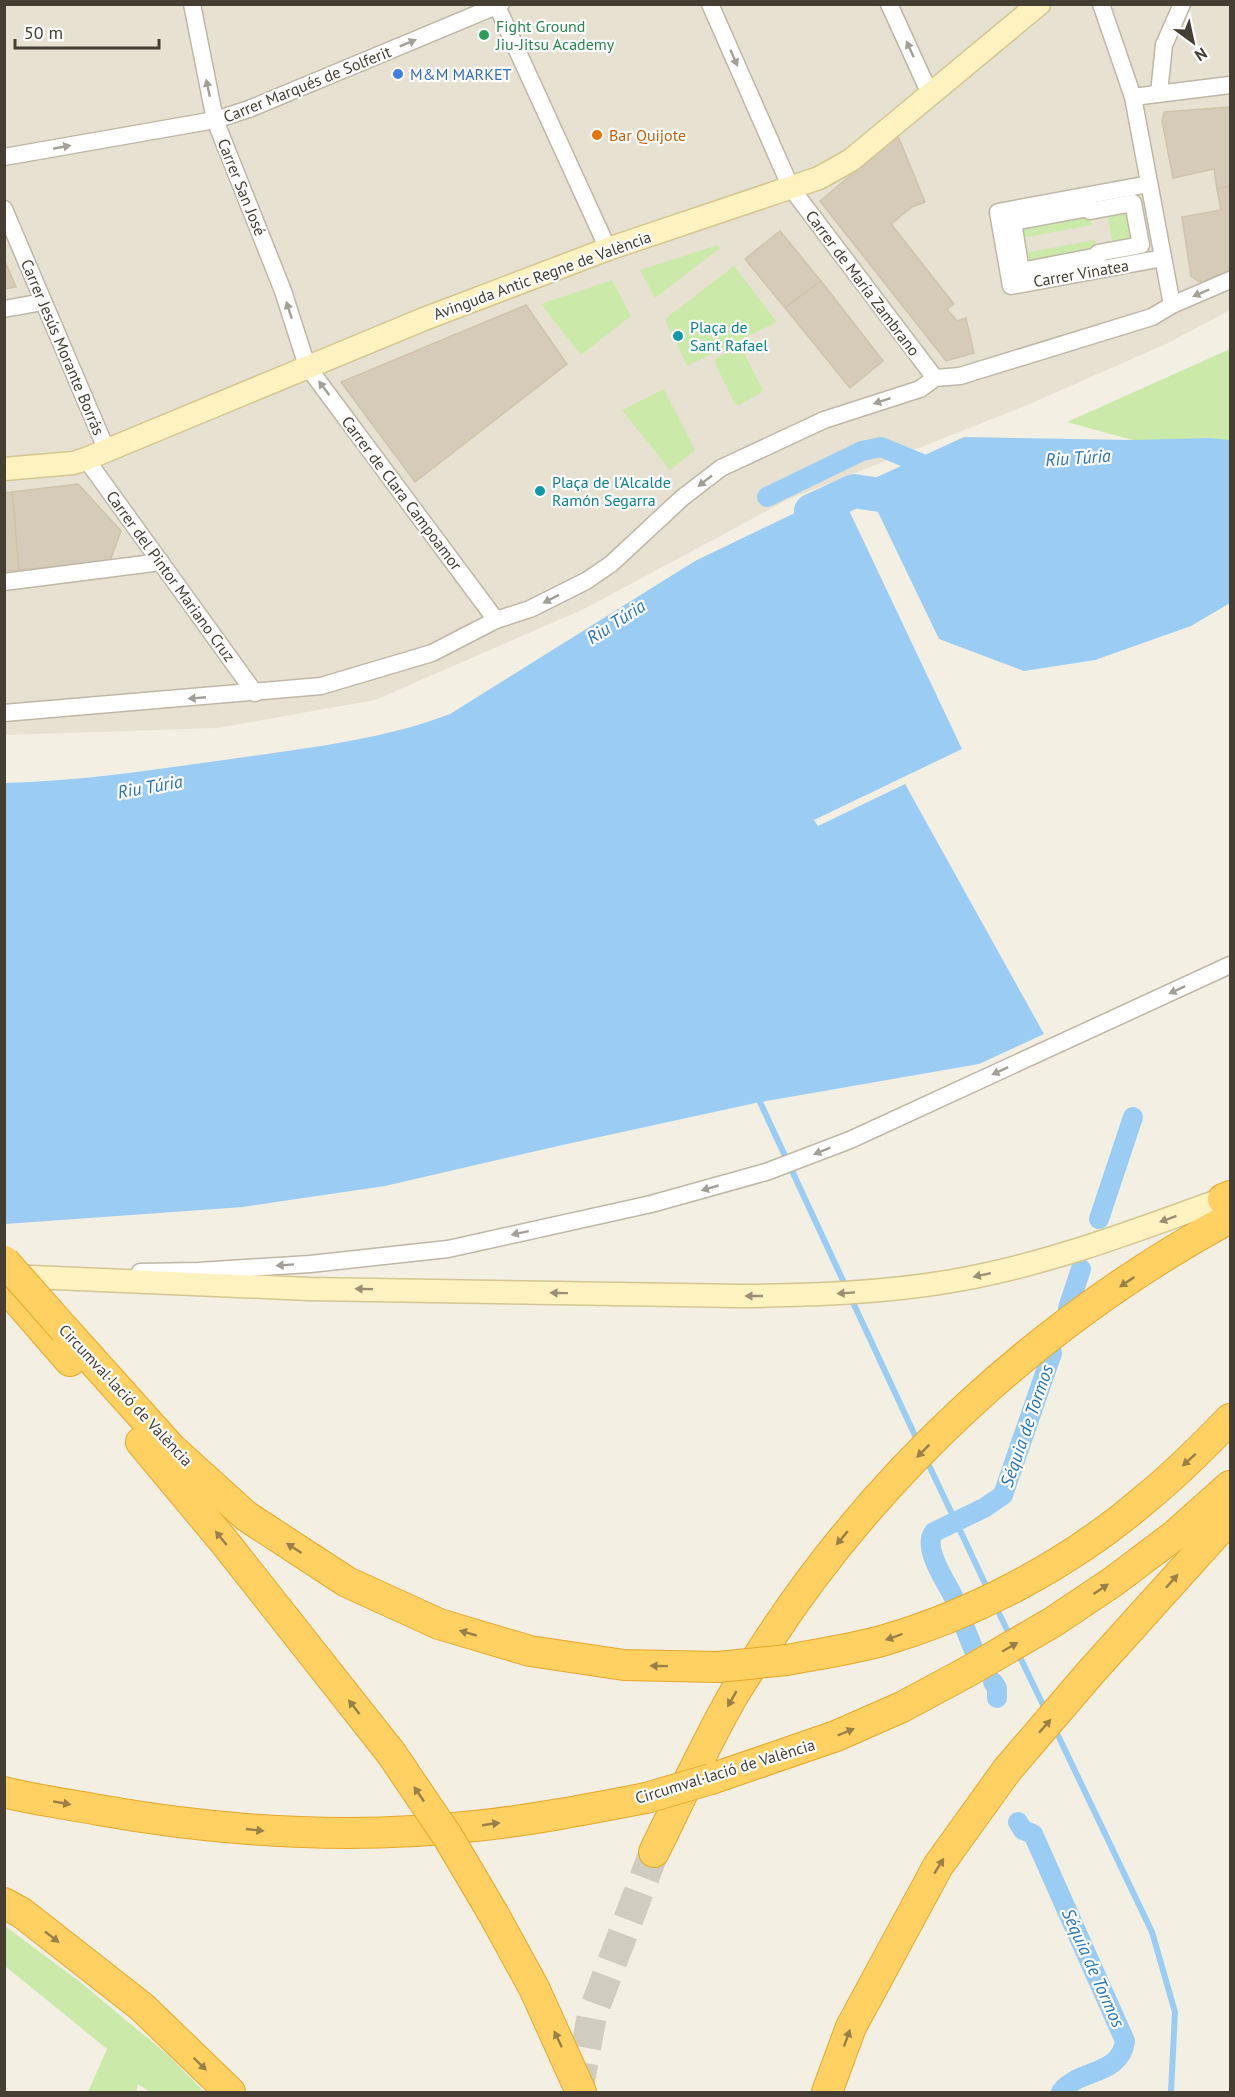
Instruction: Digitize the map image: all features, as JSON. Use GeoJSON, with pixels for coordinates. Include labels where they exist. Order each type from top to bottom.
{"type":"FeatureCollection","features":[{"type":"Feature","properties":{"kind":"highway"},"geometry":{"type":"LineString","coordinates":[[654,1852],[731,1698],[784,1616],[837,1544],[880,1494],[965,1410],[1025,1356],[1228,1204]]}},
{"type":"Feature","properties":{"kind":"highway","name":"Circumval·lació de València"},"geometry":{"type":"LineString","coordinates":[[4,1261],[53,1329],[171,1448],[246,1516],[346,1582],[439,1624],[530,1651],[624,1665],[718,1667],[787,1660],[884,1640],[949,1617],[1025,1581],[1085,1545],[1143,1501],[1198,1452],[1230,1419]]}},
{"type":"Feature","properties":{"kind":"highway"},"geometry":{"type":"LineString","coordinates":[[4,1285],[53,1329],[391,1753],[448,1837],[494,1915],[534,1988],[581,2092]]}},
{"type":"Feature","properties":{"kind":"highway","name":"Circumval·lació de València"},"geometry":{"type":"LineString","coordinates":[[4,1792],[163,1821],[275,1832],[385,1833],[475,1827],[646,1798],[711,1779],[836,1736],[903,1707],[1053,1622],[1114,1581],[1175,1534],[1230,1486]]}},
{"type":"Feature","properties":{"kind":"highway"},"geometry":{"type":"LineString","coordinates":[[827,2092],[851,2027],[938,1866],[1007,1770],[1091,1672],[1230,1518]]}},
{"type":"Feature","properties":{"kind":"highway"},"geometry":{"type":"LineString","coordinates":[[4,1904],[22,1913],[142,2007],[230,2092]]}},
{"type":"Feature","properties":{"kind":"main road","name":"Avinguda Antic Regne de València"},"geometry":{"type":"LineString","coordinates":[[4,470],[73,463],[86,459],[424,319],[608,249],[819,178],[851,160],[1039,4]]}},
{"type":"Feature","properties":{"kind":"main road"},"geometry":{"type":"LineString","coordinates":[[4,1274],[322,1289],[742,1296],[813,1295],[880,1291],[952,1281],[1020,1267],[1228,1204]]}},
{"type":"Feature","properties":{"kind":"street","name":"Carrer San José"},"geometry":{"type":"LineString","coordinates":[[192,4],[215,120],[283,291],[307,366]]}},
{"type":"Feature","properties":{"kind":"street","name":"Carrer de María Zambrano"},"geometry":{"type":"LineString","coordinates":[[710,4],[791,188],[935,378]]}},
{"type":"Feature","properties":{"kind":"street"},"geometry":{"type":"LineString","coordinates":[[889,4],[930,94]]}},
{"type":"Feature","properties":{"kind":"street"},"geometry":{"type":"LineString","coordinates":[[1101,4],[1133,97],[1172,305]]}},
{"type":"Feature","properties":{"kind":"street"},"geometry":{"type":"LineString","coordinates":[[1159,93],[1164,45],[1182,4]]}},
{"type":"Feature","properties":{"kind":"street","name":"Carrer Marqués de Solferit"},"geometry":{"type":"LineString","coordinates":[[4,157],[215,120],[249,109],[498,5]]}},
{"type":"Feature","properties":{"kind":"street"},"geometry":{"type":"LineString","coordinates":[[498,5],[608,249]]}},
{"type":"Feature","properties":{"kind":"street"},"geometry":{"type":"LineString","coordinates":[[1133,97],[1230,85]]}},
{"type":"Feature","properties":{"kind":"street","name":"Carrer Vinatea"},"geometry":{"type":"LineString","coordinates":[[1149,184],[998,212],[1011,286],[1163,258]]}},
{"type":"Feature","properties":{"kind":"street"},"geometry":{"type":"LineString","coordinates":[[1133,203],[1141,245],[1021,271],[1013,222],[1089,208],[1090,211],[1133,203]]}},
{"type":"Feature","properties":{"kind":"street","name":"Carrer Jesús Morante Borrás"},"geometry":{"type":"LineString","coordinates":[[4,209],[107,451]]}},
{"type":"Feature","properties":{"kind":"street"},"geometry":{"type":"LineString","coordinates":[[4,714],[321,686],[432,653],[496,620],[530,609],[586,581],[610,564],[682,498],[721,468],[824,420],[920,389],[935,378],[960,376],[1152,318],[1172,305],[1230,280]]}},
{"type":"Feature","properties":{"kind":"street"},"geometry":{"type":"LineString","coordinates":[[4,309],[43,302]]}},
{"type":"Feature","properties":{"kind":"street","name":"Carrer de Clara Campoamor"},"geometry":{"type":"LineString","coordinates":[[307,366],[496,620]]}},
{"type":"Feature","properties":{"kind":"street","name":"Carrer del Pintor Mariano Cruz"},"geometry":{"type":"LineString","coordinates":[[86,459],[255,693]]}},
{"type":"Feature","properties":{"kind":"street"},"geometry":{"type":"LineString","coordinates":[[4,582],[161,562]]}},
{"type":"Feature","properties":{"kind":"street"},"geometry":{"type":"LineString","coordinates":[[4,1274],[198,1271],[310,1263],[448,1249],[651,1204],[766,1172],[850,1140],[1230,965]]}},
{"type":"Feature","properties":{"kind":"shaded area"},"geometry":{"type":"Polygon","coordinates":[[[4,5],[1230,5],[1230,310],[1166,344],[1025,406],[789,499],[584,609],[375,700],[217,728],[5,735],[4,5]]]}},
{"type":"Feature","properties":{"kind":"green space"},"geometry":{"type":"Polygon","coordinates":[[[1133,203],[1140,239],[1113,244],[1106,208],[1133,203]]]}},
{"type":"Feature","properties":{"kind":"green space"},"geometry":{"type":"Polygon","coordinates":[[[1089,208],[1092,225],[1016,239],[1013,222],[1089,208]]]}},
{"type":"Feature","properties":{"kind":"green space"},"geometry":{"type":"Polygon","coordinates":[[[1095,240],[1098,256],[1021,271],[1018,254],[1095,240]]]}},
{"type":"Feature","properties":{"kind":"green space"},"geometry":{"type":"Polygon","coordinates":[[[718,245],[720,248],[655,298],[640,270],[718,245]]]}},
{"type":"Feature","properties":{"kind":"green space"},"geometry":{"type":"Polygon","coordinates":[[[734,266],[777,322],[687,366],[665,319],[734,266]]]}},
{"type":"Feature","properties":{"kind":"green space"},"geometry":{"type":"Polygon","coordinates":[[[612,280],[631,316],[581,355],[541,304],[612,280]]]}},
{"type":"Feature","properties":{"kind":"green space"},"geometry":{"type":"Polygon","coordinates":[[[737,348],[742,349],[763,390],[739,405],[735,404],[715,363],[716,358],[737,348]]]}},
{"type":"Feature","properties":{"kind":"green space"},"geometry":{"type":"Polygon","coordinates":[[[1230,349],[1230,445],[1132,440],[1067,422],[1230,349]]]}},
{"type":"Feature","properties":{"kind":"green space"},"geometry":{"type":"Polygon","coordinates":[[[664,389],[695,450],[670,470],[622,410],[664,389]]]}},
{"type":"Feature","properties":{"kind":"green space"},"geometry":{"type":"Polygon","coordinates":[[[5,1926],[80,1982],[168,2055],[204,2092],[150,2092],[138,2084],[136,2092],[88,2092],[107,2049],[5,1966],[5,1926]]]}},
{"type":"Feature","properties":{"kind":"water"},"geometry":{"type":"Polygon","coordinates":[[[964,437],[1230,440],[1230,603],[1191,626],[1095,660],[1024,671],[939,639],[864,483],[964,437]]]}},
{"type":"Feature","properties":{"kind":"water"},"geometry":{"type":"Polygon","coordinates":[[[851,486],[856,495],[840,504],[843,508],[847,506],[962,749],[814,820],[818,826],[905,784],[1044,1034],[979,1064],[760,1102],[385,1186],[243,1207],[5,1224],[5,783],[65,780],[323,746],[425,723],[450,714],[695,561],[851,486]]]}},
{"type":"Feature","properties":{"kind":"building"},"geometry":{"type":"Polygon","coordinates":[[[1230,107],[1230,186],[1217,189],[1214,169],[1173,178],[1162,121],[1164,112],[1230,107]]]}},
{"type":"Feature","properties":{"kind":"building"},"geometry":{"type":"Polygon","coordinates":[[[898,136],[925,202],[912,207],[891,224],[954,304],[947,309],[957,321],[966,318],[974,353],[946,361],[820,201],[898,136]]]}},
{"type":"Feature","properties":{"kind":"building"},"geometry":{"type":"Polygon","coordinates":[[[1230,186],[1230,270],[1201,283],[1191,276],[1182,217],[1221,210],[1217,189],[1230,186]]]}},
{"type":"Feature","properties":{"kind":"building"},"geometry":{"type":"Polygon","coordinates":[[[780,231],[821,281],[785,308],[745,259],[780,231]]]}},
{"type":"Feature","properties":{"kind":"building"},"geometry":{"type":"Polygon","coordinates":[[[4,259],[16,287],[4,289],[4,259]]]}},
{"type":"Feature","properties":{"kind":"building"},"geometry":{"type":"Polygon","coordinates":[[[821,281],[883,361],[850,388],[785,308],[821,281]]]}},
{"type":"Feature","properties":{"kind":"building"},"geometry":{"type":"Polygon","coordinates":[[[526,305],[567,364],[415,482],[341,382],[526,305]]]}},
{"type":"Feature","properties":{"kind":"building"},"geometry":{"type":"Polygon","coordinates":[[[78,484],[121,531],[110,561],[19,570],[12,492],[78,484]]]}},
{"type":"Feature","properties":{"kind":"building"},"geometry":{"type":"Polygon","coordinates":[[[12,492],[19,570],[4,571],[4,493],[12,492]]]}},
{"type":"Feature","properties":{"kind":"waterway"},"geometry":{"type":"LineString","coordinates":[[767,497],[862,451],[881,447],[939,471]]}},
{"type":"Feature","properties":{"kind":"waterway","name":"Riu Túria"},"geometry":{"type":"LineString","coordinates":[[811,511],[854,491],[906,499],[913,496]]}},
{"type":"Feature","properties":{"kind":"waterway"},"geometry":{"type":"LineString","coordinates":[[760,1102],[846,1287]]}},
{"type":"Feature","properties":{"kind":"waterway","name":"Séquia de Tormos"},"geometry":{"type":"LineString","coordinates":[[1099,1219],[1133,1117]]}},
{"type":"Feature","properties":{"kind":"waterway","name":"Séquia de Tormos"},"geometry":{"type":"LineString","coordinates":[[1068,1308],[1081,1269]]}},
{"type":"Feature","properties":{"kind":"waterway"},"geometry":{"type":"LineString","coordinates":[[850,1296],[918,1442]]}},
{"type":"Feature","properties":{"kind":"waterway","name":"Séquia de Tormos"},"geometry":{"type":"LineString","coordinates":[[953,1596],[936,1564],[931,1538],[934,1532],[984,1508],[1003,1495],[1052,1353]]}},
{"type":"Feature","properties":{"kind":"waterway"},"geometry":{"type":"LineString","coordinates":[[926,1459],[954,1518]]}},
{"type":"Feature","properties":{"kind":"waterway"},"geometry":{"type":"LineString","coordinates":[[958,1526],[989,1592]]}},
{"type":"Feature","properties":{"kind":"waterway"},"geometry":{"type":"LineString","coordinates":[[996,1607],[1011,1638]]}},
{"type":"Feature","properties":{"kind":"waterway","name":"Séquia de Tormos"},"geometry":{"type":"LineString","coordinates":[[965,1628],[975,1653]]}},
{"type":"Feature","properties":{"kind":"waterway"},"geometry":{"type":"LineString","coordinates":[[1018,1653],[1046,1711]]}},
{"type":"Feature","properties":{"kind":"waterway","name":"Séquia de Tormos"},"geometry":{"type":"LineString","coordinates":[[993,1682],[997,1688],[997,1698]]}},
{"type":"Feature","properties":{"kind":"waterway"},"geometry":{"type":"LineString","coordinates":[[1055,1729],[1152,1932],[1175,2012],[1171,2092]]}},
{"type":"Feature","properties":{"kind":"waterway","name":"Séquia de Tormos"},"geometry":{"type":"LineString","coordinates":[[1018,1822],[1023,1830],[1033,1834],[1125,2041],[1122,2052],[1116,2060],[1077,2079],[1061,2092]]}},
{"type":"Feature","properties":{"kind":"tunnel"},"geometry":{"type":"LineString","coordinates":[[578,2092],[592,2015],[654,1852]]}},
{"type":"Feature","properties":{"kind":"place","name":"Fight Ground Jiu-Jitsu Academy"},"geometry":{"type":"Point","coordinates":[484,35]}},
{"type":"Feature","properties":{"kind":"place","name":"M&M MARKET"},"geometry":{"type":"Point","coordinates":[398,74]}},
{"type":"Feature","properties":{"kind":"place","name":"Bar Quijote"},"geometry":{"type":"Point","coordinates":[597,135]}},
{"type":"Feature","properties":{"kind":"place","name":"Plaça de Sant Rafael"},"geometry":{"type":"Point","coordinates":[678,336]}},
{"type":"Feature","properties":{"kind":"place","name":"Plaça de l'Alcalde Ramón Segarra"},"geometry":{"type":"Point","coordinates":[540,491]}}]}
